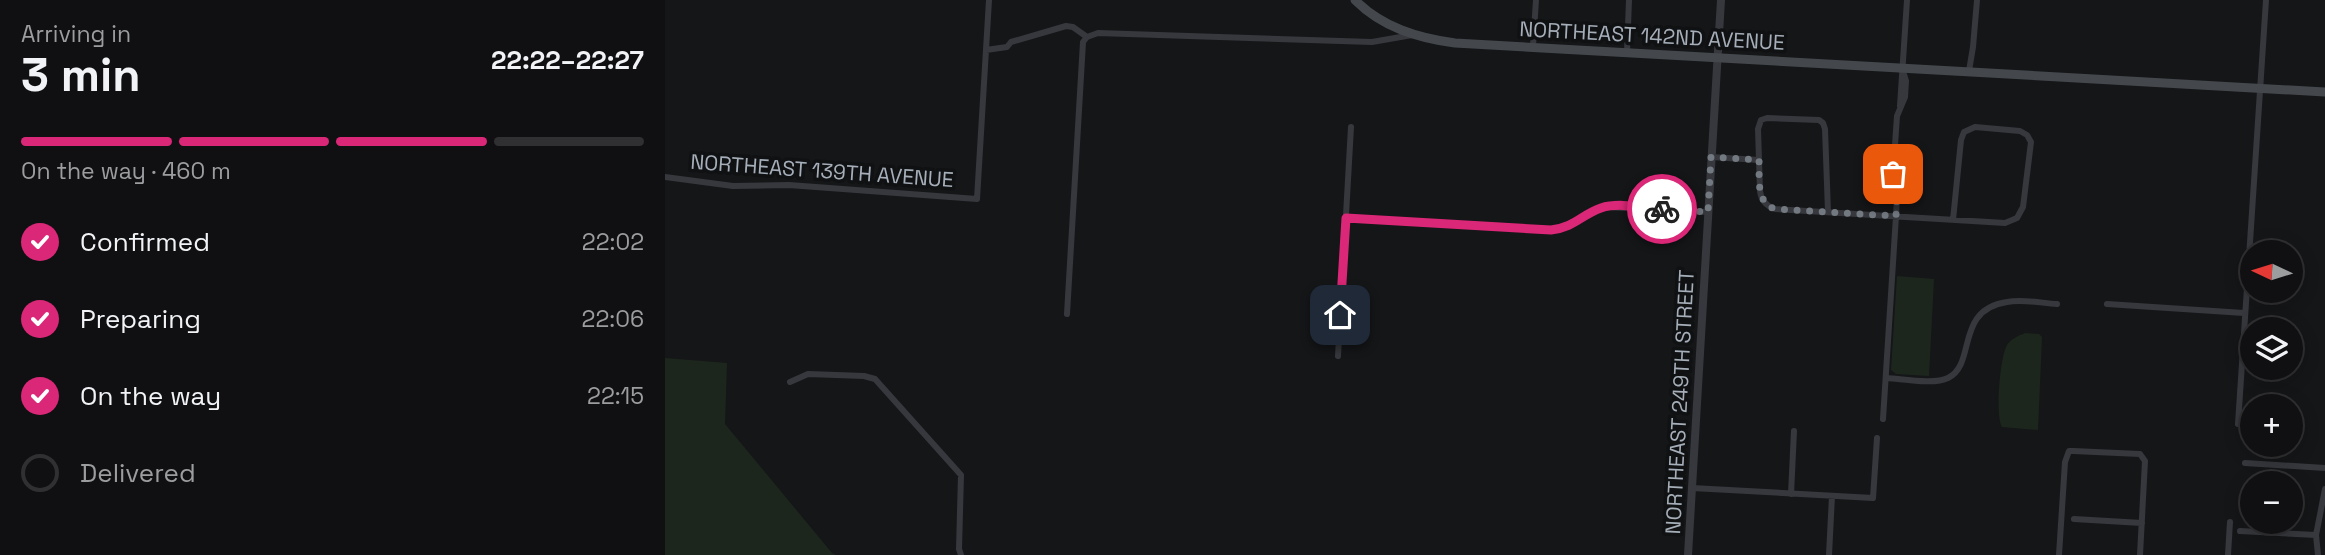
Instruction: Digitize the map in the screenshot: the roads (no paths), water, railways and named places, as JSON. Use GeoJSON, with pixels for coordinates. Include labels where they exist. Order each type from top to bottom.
{"type":"FeatureCollection","features":[{"type":"Feature","properties":{"kind":"main road"},"geometry":{"type":"LineString","coordinates":[[1355,0],[1379,19],[1412,35]]}},
{"type":"Feature","properties":{"kind":"main road","name":"NORTHEAST 142ND AVENUE"},"geometry":{"type":"LineString","coordinates":[[1412,35],[1455,43],[2325,92]]}},
{"type":"Feature","properties":{"kind":"street"},"geometry":{"type":"LineString","coordinates":[[986,50],[989,0]]}},
{"type":"Feature","properties":{"kind":"street"},"geometry":{"type":"LineString","coordinates":[[1533,47],[1536,0]]}},
{"type":"Feature","properties":{"kind":"street"},"geometry":{"type":"LineString","coordinates":[[1627,52],[1629,0]]}},
{"type":"Feature","properties":{"kind":"street","name":"NORTHEAST 249TH STREET"},"geometry":{"type":"LineString","coordinates":[[1688,555],[1721,0]]}},
{"type":"Feature","properties":{"kind":"street"},"geometry":{"type":"LineString","coordinates":[[1883,419],[1897,196],[1893,174],[1907,0]]}},
{"type":"Feature","properties":{"kind":"street"},"geometry":{"type":"LineString","coordinates":[[1969,71],[1977,0]]}},
{"type":"Feature","properties":{"kind":"street"},"geometry":{"type":"LineString","coordinates":[[2238,424],[2266,0]]}},
{"type":"Feature","properties":{"kind":"street","name":"NORTHEAST 142ND AVENUE"},"geometry":{"type":"LineString","coordinates":[[986,50],[1007,47],[1011,42],[1066,26],[1073,27],[1087,37],[1098,33],[1371,42],[1412,35]]}},
{"type":"Feature","properties":{"kind":"street"},"geometry":{"type":"LineString","coordinates":[[1067,314],[1083,42],[1087,37]]}},
{"type":"Feature","properties":{"kind":"street","name":"NORTHEAST 139TH AVENUE"},"geometry":{"type":"LineString","coordinates":[[665,177],[733,186],[789,185],[977,199],[986,50]]}},
{"type":"Feature","properties":{"kind":"street"},"geometry":{"type":"LineString","coordinates":[[1828,212],[1823,123],[1819,120],[1767,118],[1759,123],[1761,196],[1766,205],[1775,209],[1896,216],[1953,220],[2005,223],[2017,218],[2023,206],[2031,142],[2027,135],[2020,131],[1975,127],[1967,130],[1961,140],[1953,220]]}},
{"type":"Feature","properties":{"kind":"street"},"geometry":{"type":"LineString","coordinates":[[1338,356],[1351,127]]}},
{"type":"Feature","properties":{"kind":"street"},"geometry":{"type":"LineString","coordinates":[[1711,157],[1759,160]]}},
{"type":"Feature","properties":{"kind":"street"},"geometry":{"type":"LineString","coordinates":[[1346,218],[1551,230],[1574,225],[1606,207],[1708,212]]}},
{"type":"Feature","properties":{"kind":"street"},"geometry":{"type":"LineString","coordinates":[[1887,378],[1933,381],[1949,378],[1960,367],[1971,327],[1980,314],[1993,305],[2009,301],[2057,304]]}},
{"type":"Feature","properties":{"kind":"street"},"geometry":{"type":"LineString","coordinates":[[2107,304],[2244,313]]}},
{"type":"Feature","properties":{"kind":"street"},"geometry":{"type":"LineString","coordinates":[[790,382],[808,374],[875,379],[961,475],[961,555]]}},
{"type":"Feature","properties":{"kind":"street"},"geometry":{"type":"LineString","coordinates":[[1791,494],[1794,431]]}},
{"type":"Feature","properties":{"kind":"street"},"geometry":{"type":"LineString","coordinates":[[1692,488],[1873,498],[1877,438]]}},
{"type":"Feature","properties":{"kind":"street"},"geometry":{"type":"LineString","coordinates":[[2059,555],[2065,462],[2069,451],[2140,454],[2145,461],[2140,555]]}},
{"type":"Feature","properties":{"kind":"street"},"geometry":{"type":"LineString","coordinates":[[2245,463],[2325,468]]}},
{"type":"Feature","properties":{"kind":"street"},"geometry":{"type":"LineString","coordinates":[[2318,555],[2316,535],[2325,489]]}},
{"type":"Feature","properties":{"kind":"street"},"geometry":{"type":"LineString","coordinates":[[1829,555],[1832,496]]}},
{"type":"Feature","properties":{"kind":"street"},"geometry":{"type":"LineString","coordinates":[[2074,519],[2142,523]]}},
{"type":"Feature","properties":{"kind":"street"},"geometry":{"type":"LineString","coordinates":[[2228,555],[2230,522]]}},
{"type":"Feature","properties":{"kind":"street"},"geometry":{"type":"LineString","coordinates":[[2297,534],[2316,535]]}}]}
